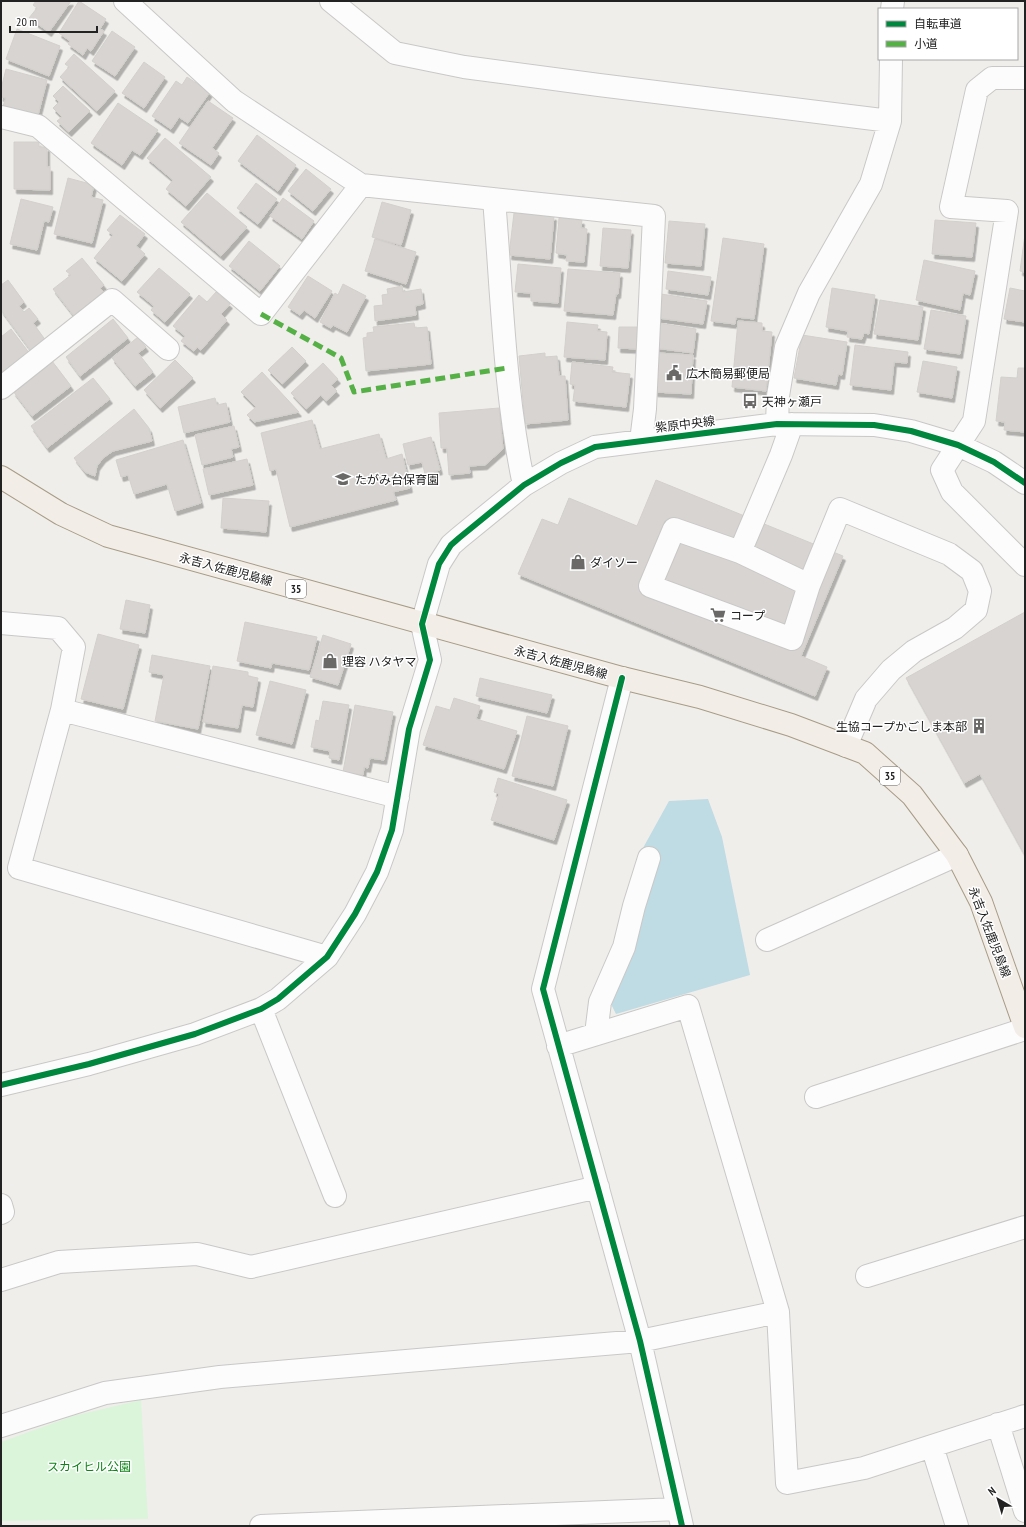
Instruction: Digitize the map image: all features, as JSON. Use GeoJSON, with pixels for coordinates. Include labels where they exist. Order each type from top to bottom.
{"type":"FeatureCollection","features":[{"type":"Feature","properties":{"kind":"main road","name":"永吉入佐鹿児島線"},"geometry":{"type":"LineString","coordinates":[[1,477],[61,514],[108,536],[422,624],[622,678],[700,697],[791,725],[864,753],[912,795],[957,855],[982,902],[1025,1028]]}},
{"type":"Feature","properties":{"kind":"street"},"geometry":{"type":"LineString","coordinates":[[125,1],[234,101],[361,185],[654,216],[645,409],[641,440]]}},
{"type":"Feature","properties":{"kind":"street"},"geometry":{"type":"LineString","coordinates":[[332,1],[395,54],[464,67],[890,121]]}},
{"type":"Feature","properties":{"kind":"street"},"geometry":{"type":"LineString","coordinates":[[740,552],[781,455],[784,424],[778,396],[786,347],[809,293],[871,184],[890,121],[891,60]]}},
{"type":"Feature","properties":{"kind":"street"},"geometry":{"type":"LineString","coordinates":[[1025,78],[992,78],[977,90],[951,207],[1016,211],[974,422],[942,470],[952,492],[1025,565]]}},
{"type":"Feature","properties":{"kind":"street"},"geometry":{"type":"LineString","coordinates":[[1,117],[38,126],[261,314],[361,185]]}},
{"type":"Feature","properties":{"kind":"street"},"geometry":{"type":"LineString","coordinates":[[494,199],[507,368],[518,453],[524,485]]}},
{"type":"Feature","properties":{"kind":"street"},"geometry":{"type":"LineString","coordinates":[[1,388],[112,300],[168,349]]}},
{"type":"Feature","properties":{"kind":"street","name":"紫原中央線"},"geometry":{"type":"LineString","coordinates":[[422,624],[438,564],[451,545],[524,485],[561,463],[595,447],[641,440],[784,424],[874,425],[911,431],[958,445],[994,462],[1025,483]]}},
{"type":"Feature","properties":{"kind":"street"},"geometry":{"type":"LineString","coordinates":[[809,585],[740,552],[674,529],[650,586],[792,639],[809,585],[840,509],[949,554],[972,571],[980,591],[976,610],[955,628],[914,651],[891,670],[866,699],[846,746]]}},
{"type":"Feature","properties":{"kind":"street"},"geometry":{"type":"LineString","coordinates":[[1,623],[58,628],[74,647],[62,710],[19,868],[327,957]]}},
{"type":"Feature","properties":{"kind":"street"},"geometry":{"type":"LineString","coordinates":[[1,1085],[89,1064],[195,1034],[261,1009],[278,999],[327,957],[355,914],[377,872],[392,830],[409,729],[430,660],[422,624]]}},
{"type":"Feature","properties":{"kind":"street"},"geometry":{"type":"LineString","coordinates":[[261,1526],[680,1518],[640,1341],[543,989],[622,678]]}},
{"type":"Feature","properties":{"kind":"street"},"geometry":{"type":"LineString","coordinates":[[62,710],[398,798]]}},
{"type":"Feature","properties":{"kind":"street"},"geometry":{"type":"LineString","coordinates":[[767,940],[957,855]]}},
{"type":"Feature","properties":{"kind":"street"},"geometry":{"type":"LineString","coordinates":[[596,1034],[600,1002],[624,946],[634,906],[649,858]]}},
{"type":"Feature","properties":{"kind":"street"},"geometry":{"type":"LineString","coordinates":[[558,1046],[688,1006],[778,1312],[787,1483],[864,1468],[1025,1416]]}},
{"type":"Feature","properties":{"kind":"street"},"geometry":{"type":"LineString","coordinates":[[261,1009],[334,1196]]}},
{"type":"Feature","properties":{"kind":"street"},"geometry":{"type":"LineString","coordinates":[[816,1097],[1025,1028]]}},
{"type":"Feature","properties":{"kind":"street"},"geometry":{"type":"LineString","coordinates":[[1,1280],[59,1262],[197,1254],[251,1267],[598,1187]]}},
{"type":"Feature","properties":{"kind":"street"},"geometry":{"type":"LineString","coordinates":[[1,1206],[3,1212],[1,1213]]}},
{"type":"Feature","properties":{"kind":"street"},"geometry":{"type":"LineString","coordinates":[[867,1276],[1025,1227]]}},
{"type":"Feature","properties":{"kind":"street"},"geometry":{"type":"LineString","coordinates":[[1,1426],[105,1393],[212,1378],[640,1341],[778,1312]]}},
{"type":"Feature","properties":{"kind":"street"},"geometry":{"type":"LineString","coordinates":[[998,1424],[1025,1511]]}},
{"type":"Feature","properties":{"kind":"street"},"geometry":{"type":"LineString","coordinates":[[932,1446],[957,1526]]}},
{"type":"Feature","properties":{"kind":"green space","name":"スカイヒル公園"},"geometry":{"type":"Polygon","coordinates":[[[141,1400],[148,1519],[1,1521],[1,1442],[73,1416],[141,1400]]]}},
{"type":"Feature","properties":{"kind":"water"},"geometry":{"type":"Polygon","coordinates":[[[708,799],[722,837],[750,975],[616,1014],[609,1000],[660,854],[643,848],[669,801],[708,799]]]}},
{"type":"Feature","properties":{"kind":"building"},"geometry":{"type":"Polygon","coordinates":[[[36,1],[71,1],[49,32],[29,18],[37,8],[33,5],[36,1]]]}},
{"type":"Feature","properties":{"kind":"building"},"geometry":{"type":"Polygon","coordinates":[[[79,1],[106,19],[100,29],[104,31],[91,51],[87,48],[83,55],[68,44],[70,41],[59,33],[79,1]]]}},
{"type":"Feature","properties":{"kind":"building"},"geometry":{"type":"Polygon","coordinates":[[[17,29],[60,46],[49,76],[6,59],[17,29]]]}},
{"type":"Feature","properties":{"kind":"building"},"geometry":{"type":"Polygon","coordinates":[[[112,31],[135,47],[115,76],[92,61],[112,31]]]}},
{"type":"Feature","properties":{"kind":"building"},"geometry":{"type":"Polygon","coordinates":[[[74,54],[115,91],[97,111],[60,77],[69,67],[65,64],[74,54]]]}},
{"type":"Feature","properties":{"kind":"building"},"geometry":{"type":"Polygon","coordinates":[[[144,62],[165,77],[144,108],[122,93],[144,62]]]}},
{"type":"Feature","properties":{"kind":"building"},"geometry":{"type":"Polygon","coordinates":[[[6,69],[47,80],[38,115],[3,106],[6,98],[1,97],[1,89],[6,69]]]}},
{"type":"Feature","properties":{"kind":"building"},"geometry":{"type":"Polygon","coordinates":[[[187,77],[210,92],[188,123],[179,117],[171,129],[152,116],[176,81],[182,85],[187,77]]]}},
{"type":"Feature","properties":{"kind":"building"},"geometry":{"type":"Polygon","coordinates":[[[63,86],[90,111],[69,132],[57,121],[62,117],[53,108],[59,102],[53,96],[63,86]]]}},
{"type":"Feature","properties":{"kind":"building"},"geometry":{"type":"Polygon","coordinates":[[[208,101],[233,118],[212,148],[219,153],[211,165],[179,143],[208,101]]]}},
{"type":"Feature","properties":{"kind":"building"},"geometry":{"type":"Polygon","coordinates":[[[118,103],[158,130],[140,155],[132,150],[122,165],[91,143],[118,103]]]}},
{"type":"Feature","properties":{"kind":"building"},"geometry":{"type":"Polygon","coordinates":[[[257,135],[296,165],[278,191],[238,161],[257,135]]]}},
{"type":"Feature","properties":{"kind":"building"},"geometry":{"type":"Polygon","coordinates":[[[165,138],[211,177],[186,206],[166,189],[173,180],[147,158],[165,138]]]}},
{"type":"Feature","properties":{"kind":"building"},"geometry":{"type":"Polygon","coordinates":[[[14,142],[39,142],[39,147],[47,147],[47,167],[50,167],[50,190],[14,189],[14,142]]]}},
{"type":"Feature","properties":{"kind":"building"},"geometry":{"type":"Polygon","coordinates":[[[306,169],[331,189],[313,211],[288,191],[306,169]]]}},
{"type":"Feature","properties":{"kind":"building"},"geometry":{"type":"Polygon","coordinates":[[[68,178],[94,185],[91,197],[103,200],[92,243],[54,234],[68,178]]]}},
{"type":"Feature","properties":{"kind":"building"},"geometry":{"type":"Polygon","coordinates":[[[256,183],[277,199],[258,224],[237,208],[256,183]]]}},
{"type":"Feature","properties":{"kind":"building"},"geometry":{"type":"Polygon","coordinates":[[[207,193],[247,227],[221,256],[181,222],[207,193]]]}},
{"type":"Feature","properties":{"kind":"building"},"geometry":{"type":"Polygon","coordinates":[[[283,198],[314,221],[302,239],[270,216],[283,198]]]}},
{"type":"Feature","properties":{"kind":"building"},"geometry":{"type":"Polygon","coordinates":[[[21,199],[53,207],[49,222],[44,221],[37,250],[10,244],[21,199]]]}},
{"type":"Feature","properties":{"kind":"building"},"geometry":{"type":"Polygon","coordinates":[[[382,202],[411,210],[401,245],[372,237],[382,202]]]}},
{"type":"Feature","properties":{"kind":"building"},"geometry":{"type":"Polygon","coordinates":[[[514,213],[554,216],[550,259],[509,255],[514,213]]]}},
{"type":"Feature","properties":{"kind":"building"},"geometry":{"type":"Polygon","coordinates":[[[120,215],[145,234],[136,246],[145,254],[122,281],[94,258],[113,235],[107,230],[120,215]]]}},
{"type":"Feature","properties":{"kind":"building"},"geometry":{"type":"Polygon","coordinates":[[[559,218],[582,220],[581,228],[587,229],[584,262],[566,261],[567,255],[556,253],[559,218]]]}},
{"type":"Feature","properties":{"kind":"building"},"geometry":{"type":"Polygon","coordinates":[[[935,220],[976,223],[972,257],[932,254],[935,220]]]}},
{"type":"Feature","properties":{"kind":"building"},"geometry":{"type":"Polygon","coordinates":[[[669,221],[705,224],[701,266],[665,263],[669,221]]]}},
{"type":"Feature","properties":{"kind":"building"},"geometry":{"type":"Polygon","coordinates":[[[603,228],[631,230],[628,268],[600,266],[603,228]]]}},
{"type":"Feature","properties":{"kind":"building"},"geometry":{"type":"Polygon","coordinates":[[[1025,234],[1025,272],[1020,271],[1025,234]]]}},
{"type":"Feature","properties":{"kind":"building"},"geometry":{"type":"Polygon","coordinates":[[[723,238],[764,244],[754,319],[736,317],[735,324],[711,321],[723,238]]]}},
{"type":"Feature","properties":{"kind":"building"},"geometry":{"type":"Polygon","coordinates":[[[375,239],[416,252],[406,284],[365,271],[375,239]]]}},
{"type":"Feature","properties":{"kind":"building"},"geometry":{"type":"Polygon","coordinates":[[[249,241],[280,266],[260,291],[229,266],[249,241]]]}},
{"type":"Feature","properties":{"kind":"building"},"geometry":{"type":"Polygon","coordinates":[[[82,258],[104,285],[100,288],[104,292],[74,316],[53,289],[71,275],[66,271],[82,258]]]}},
{"type":"Feature","properties":{"kind":"building"},"geometry":{"type":"Polygon","coordinates":[[[924,260],[975,271],[970,295],[963,293],[960,310],[916,300],[924,260]]]}},
{"type":"Feature","properties":{"kind":"building"},"geometry":{"type":"Polygon","coordinates":[[[518,264],[561,268],[558,303],[531,301],[531,293],[515,292],[518,264]]]}},
{"type":"Feature","properties":{"kind":"building"},"geometry":{"type":"Polygon","coordinates":[[[159,268],[190,294],[165,322],[151,310],[154,306],[137,292],[159,268]]]}},
{"type":"Feature","properties":{"kind":"building"},"geometry":{"type":"Polygon","coordinates":[[[568,269],[620,273],[618,294],[616,294],[613,315],[564,311],[568,269]]]}},
{"type":"Feature","properties":{"kind":"building"},"geometry":{"type":"Polygon","coordinates":[[[668,271],[711,277],[708,295],[666,289],[668,271]]]}},
{"type":"Feature","properties":{"kind":"building"},"geometry":{"type":"Polygon","coordinates":[[[308,276],[332,291],[315,318],[304,310],[300,315],[288,307],[308,276]]]}},
{"type":"Feature","properties":{"kind":"building"},"geometry":{"type":"Polygon","coordinates":[[[8,280],[24,302],[19,306],[24,312],[29,308],[38,319],[33,323],[46,341],[32,352],[1,310],[1,285],[8,280]]]}},
{"type":"Feature","properties":{"kind":"building"},"geometry":{"type":"Polygon","coordinates":[[[343,284],[366,296],[347,332],[333,325],[331,328],[320,322],[335,293],[338,295],[343,284]]]}},
{"type":"Feature","properties":{"kind":"building"},"geometry":{"type":"Polygon","coordinates":[[[402,286],[403,292],[421,289],[423,304],[415,306],[416,315],[375,321],[374,306],[383,305],[382,295],[388,294],[387,289],[402,286]]]}},
{"type":"Feature","properties":{"kind":"building"},"geometry":{"type":"Polygon","coordinates":[[[832,288],[875,295],[869,334],[864,333],[862,339],[847,337],[848,331],[826,327],[832,288]]]}},
{"type":"Feature","properties":{"kind":"building"},"geometry":{"type":"Polygon","coordinates":[[[1010,288],[1025,291],[1025,322],[1004,319],[1010,288]]]}},
{"type":"Feature","properties":{"kind":"building"},"geometry":{"type":"Polygon","coordinates":[[[216,292],[230,304],[221,314],[227,320],[201,350],[197,347],[194,351],[181,341],[185,336],[173,326],[199,295],[207,302],[216,292]]]}},
{"type":"Feature","properties":{"kind":"building"},"geometry":{"type":"Polygon","coordinates":[[[661,294],[707,301],[703,324],[658,318],[661,294]]]}},
{"type":"Feature","properties":{"kind":"building"},"geometry":{"type":"Polygon","coordinates":[[[880,300],[923,307],[918,340],[874,334],[880,300]]]}},
{"type":"Feature","properties":{"kind":"building"},"geometry":{"type":"Polygon","coordinates":[[[931,310],[966,316],[960,354],[924,349],[931,310]]]}},
{"type":"Feature","properties":{"kind":"building"},"geometry":{"type":"Polygon","coordinates":[[[113,319],[128,338],[80,376],[66,357],[113,319]]]}},
{"type":"Feature","properties":{"kind":"building"},"geometry":{"type":"Polygon","coordinates":[[[738,321],[762,323],[762,331],[772,332],[766,391],[732,387],[738,321]]]}},
{"type":"Feature","properties":{"kind":"building"},"geometry":{"type":"Polygon","coordinates":[[[567,322],[598,325],[597,331],[607,332],[605,360],[564,357],[567,322]]]}},
{"type":"Feature","properties":{"kind":"building"},"geometry":{"type":"Polygon","coordinates":[[[414,323],[415,328],[427,327],[431,364],[366,371],[363,338],[367,337],[367,333],[374,332],[373,327],[414,323]]]}},
{"type":"Feature","properties":{"kind":"building"},"geometry":{"type":"Polygon","coordinates":[[[658,323],[696,329],[693,353],[655,348],[658,323]]]}},
{"type":"Feature","properties":{"kind":"building"},"geometry":{"type":"Polygon","coordinates":[[[619,327],[639,327],[638,349],[618,348],[619,327]]]}},
{"type":"Feature","properties":{"kind":"building"},"geometry":{"type":"Polygon","coordinates":[[[11,329],[30,354],[1,375],[1,337],[11,329]]]}},
{"type":"Feature","properties":{"kind":"building"},"geometry":{"type":"Polygon","coordinates":[[[802,335],[847,342],[842,375],[838,374],[836,385],[794,378],[802,335]]]}},
{"type":"Feature","properties":{"kind":"building"},"geometry":{"type":"Polygon","coordinates":[[[138,337],[146,347],[138,353],[153,372],[135,386],[112,358],[138,337]]]}},
{"type":"Feature","properties":{"kind":"building"},"geometry":{"type":"Polygon","coordinates":[[[855,345],[908,352],[907,363],[894,362],[891,390],[850,385],[855,345]]]}},
{"type":"Feature","properties":{"kind":"building"},"geometry":{"type":"Polygon","coordinates":[[[292,347],[306,361],[282,384],[268,370],[292,347]]]}},
{"type":"Feature","properties":{"kind":"building"},"geometry":{"type":"Polygon","coordinates":[[[545,353],[545,357],[557,356],[559,376],[565,376],[568,420],[525,424],[519,356],[545,353]]]}},
{"type":"Feature","properties":{"kind":"building","name":"広木簡易郵便局"},"geometry":{"type":"Polygon","coordinates":[[[657,353],[693,355],[691,394],[655,392],[657,353]]]}},
{"type":"Feature","properties":{"kind":"building"},"geometry":{"type":"Polygon","coordinates":[[[175,360],[193,378],[160,408],[144,390],[175,360]]]}},
{"type":"Feature","properties":{"kind":"building"},"geometry":{"type":"Polygon","coordinates":[[[52,361],[71,386],[32,416],[13,391],[52,361]]]}},
{"type":"Feature","properties":{"kind":"building"},"geometry":{"type":"Polygon","coordinates":[[[923,361],[957,367],[952,398],[917,392],[923,361]]]}},
{"type":"Feature","properties":{"kind":"building"},"geometry":{"type":"Polygon","coordinates":[[[572,362],[613,367],[612,372],[630,374],[626,407],[573,401],[575,385],[570,384],[572,362]]]}},
{"type":"Feature","properties":{"kind":"building"},"geometry":{"type":"Polygon","coordinates":[[[323,363],[338,379],[331,385],[337,391],[326,401],[321,395],[306,409],[291,393],[323,363]]]}},
{"type":"Feature","properties":{"kind":"building"},"geometry":{"type":"Polygon","coordinates":[[[1018,368],[1025,368],[1025,432],[1004,430],[1005,422],[996,421],[1001,377],[1017,378],[1018,368]]]}},
{"type":"Feature","properties":{"kind":"building"},"geometry":{"type":"Polygon","coordinates":[[[262,372],[299,412],[254,422],[247,415],[256,407],[241,392],[262,372]]]}},
{"type":"Feature","properties":{"kind":"building"},"geometry":{"type":"Polygon","coordinates":[[[93,378],[110,399],[47,448],[31,426],[93,378]]]}},
{"type":"Feature","properties":{"kind":"building"},"geometry":{"type":"Polygon","coordinates":[[[215,398],[217,405],[226,403],[230,422],[184,433],[178,407],[215,398]]]}},
{"type":"Feature","properties":{"kind":"building"},"geometry":{"type":"Polygon","coordinates":[[[499,408],[503,449],[485,465],[469,466],[470,473],[449,475],[447,448],[441,448],[439,413],[499,408]]]}},
{"type":"Feature","properties":{"kind":"building"},"geometry":{"type":"Polygon","coordinates":[[[134,409],[149,428],[152,441],[113,451],[103,458],[97,466],[95,476],[85,472],[74,458],[134,409]]]}},
{"type":"Feature","properties":{"kind":"building","name":"たがみ台保育園"},"geometry":{"type":"Polygon","coordinates":[[[312,420],[320,449],[379,434],[386,459],[402,454],[410,488],[393,492],[396,500],[290,527],[276,469],[270,471],[261,433],[312,420]]]}},
{"type":"Feature","properties":{"kind":"building"},"geometry":{"type":"Polygon","coordinates":[[[234,426],[239,447],[231,449],[233,457],[202,465],[195,435],[234,426]]]}},
{"type":"Feature","properties":{"kind":"building"},"geometry":{"type":"Polygon","coordinates":[[[431,437],[440,470],[425,474],[422,462],[408,465],[403,444],[431,437]]]}},
{"type":"Feature","properties":{"kind":"building"},"geometry":{"type":"Polygon","coordinates":[[[183,440],[201,503],[175,511],[167,484],[134,494],[128,475],[121,477],[116,460],[183,440]]]}},
{"type":"Feature","properties":{"kind":"building"},"geometry":{"type":"Polygon","coordinates":[[[247,459],[253,485],[209,495],[203,469],[247,459]]]}},
{"type":"Feature","properties":{"kind":"building","name":"コープ"},"geometry":{"type":"Polygon","coordinates":[[[656,480],[843,556],[801,656],[827,667],[815,696],[518,574],[542,519],[558,525],[569,498],[637,526],[656,480]]]}},
{"type":"Feature","properties":{"kind":"building"},"geometry":{"type":"Polygon","coordinates":[[[223,498],[269,501],[266,532],[221,528],[223,498]]]}},
{"type":"Feature","properties":{"kind":"building"},"geometry":{"type":"Polygon","coordinates":[[[126,600],[150,605],[145,633],[120,629],[126,600]]]}},
{"type":"Feature","properties":{"kind":"building","name":"生協コープかごしま本部"},"geometry":{"type":"Polygon","coordinates":[[[1025,612],[1025,856],[980,774],[964,783],[906,678],[1025,612]]]}},
{"type":"Feature","properties":{"kind":"building"},"geometry":{"type":"Polygon","coordinates":[[[245,622],[317,637],[309,670],[272,663],[271,668],[237,661],[245,622]]]}},
{"type":"Feature","properties":{"kind":"building"},"geometry":{"type":"Polygon","coordinates":[[[98,634],[139,645],[123,709],[81,699],[98,634]]]}},
{"type":"Feature","properties":{"kind":"building","name":"理容 ハタヤマ"},"geometry":{"type":"Polygon","coordinates":[[[323,635],[351,644],[338,685],[310,677],[323,635]]]}},
{"type":"Feature","properties":{"kind":"building"},"geometry":{"type":"Polygon","coordinates":[[[152,655],[210,666],[198,729],[155,721],[164,675],[149,672],[152,655]]]}},
{"type":"Feature","properties":{"kind":"building"},"geometry":{"type":"Polygon","coordinates":[[[213,666],[248,672],[248,676],[258,678],[253,707],[242,705],[238,728],[203,722],[213,666]]]}},
{"type":"Feature","properties":{"kind":"building"},"geometry":{"type":"Polygon","coordinates":[[[480,678],[552,695],[547,713],[476,696],[480,678]]]}},
{"type":"Feature","properties":{"kind":"building"},"geometry":{"type":"Polygon","coordinates":[[[270,681],[306,690],[292,744],[256,735],[270,681]]]}},
{"type":"Feature","properties":{"kind":"building"},"geometry":{"type":"Polygon","coordinates":[[[454,698],[480,706],[476,719],[517,731],[504,769],[423,745],[436,706],[450,710],[454,698]]]}},
{"type":"Feature","properties":{"kind":"building"},"geometry":{"type":"Polygon","coordinates":[[[323,701],[349,705],[339,760],[329,758],[330,751],[311,747],[316,720],[319,721],[323,701]]]}},
{"type":"Feature","properties":{"kind":"building"},"geometry":{"type":"Polygon","coordinates":[[[355,705],[393,712],[384,760],[370,758],[368,768],[364,767],[363,775],[343,772],[355,705]]]}},
{"type":"Feature","properties":{"kind":"building"},"geometry":{"type":"Polygon","coordinates":[[[527,716],[568,726],[553,786],[512,776],[527,716]]]}},
{"type":"Feature","properties":{"kind":"building"},"geometry":{"type":"Polygon","coordinates":[[[498,778],[567,800],[554,840],[491,820],[499,794],[494,792],[498,778]]]}},
{"type":"Feature","properties":{"kind":"marked path"},"geometry":{"type":"LineString","coordinates":[[261,314],[341,358],[354,392],[507,368]]}},
{"type":"Feature","properties":{"kind":"cycle path"},"geometry":{"type":"LineString","coordinates":[[1,1085],[89,1064],[195,1034],[261,1009],[278,999],[327,957],[355,914],[377,872],[392,830],[409,729],[430,660],[422,624],[439,564],[451,545],[459,538],[524,485],[561,463],[595,447],[777,424],[874,425],[911,431],[958,445],[994,462],[1025,483]]}},
{"type":"Feature","properties":{"kind":"cycle path"},"geometry":{"type":"LineString","coordinates":[[622,678],[543,989],[640,1341],[682,1526]]}},
{"type":"Feature","properties":{"kind":"place","name":"広木簡易郵便局"},"geometry":{"type":"Point","coordinates":[674,373]}},
{"type":"Feature","properties":{"kind":"place","name":"天神ヶ瀬戸"},"geometry":{"type":"Point","coordinates":[750,401]}},
{"type":"Feature","properties":{"kind":"place","name":"たがみ台保育園"},"geometry":{"type":"Point","coordinates":[343,479]}},
{"type":"Feature","properties":{"kind":"place","name":"ダイソー"},"geometry":{"type":"Point","coordinates":[578,562]}},
{"type":"Feature","properties":{"kind":"place","name":"コープ"},"geometry":{"type":"Point","coordinates":[718,615]}},
{"type":"Feature","properties":{"kind":"place","name":"理容 ハタヤマ"},"geometry":{"type":"Point","coordinates":[330,661]}},
{"type":"Feature","properties":{"kind":"place","name":"生協コープかごしま本部"},"geometry":{"type":"Point","coordinates":[979,726]}}]}
